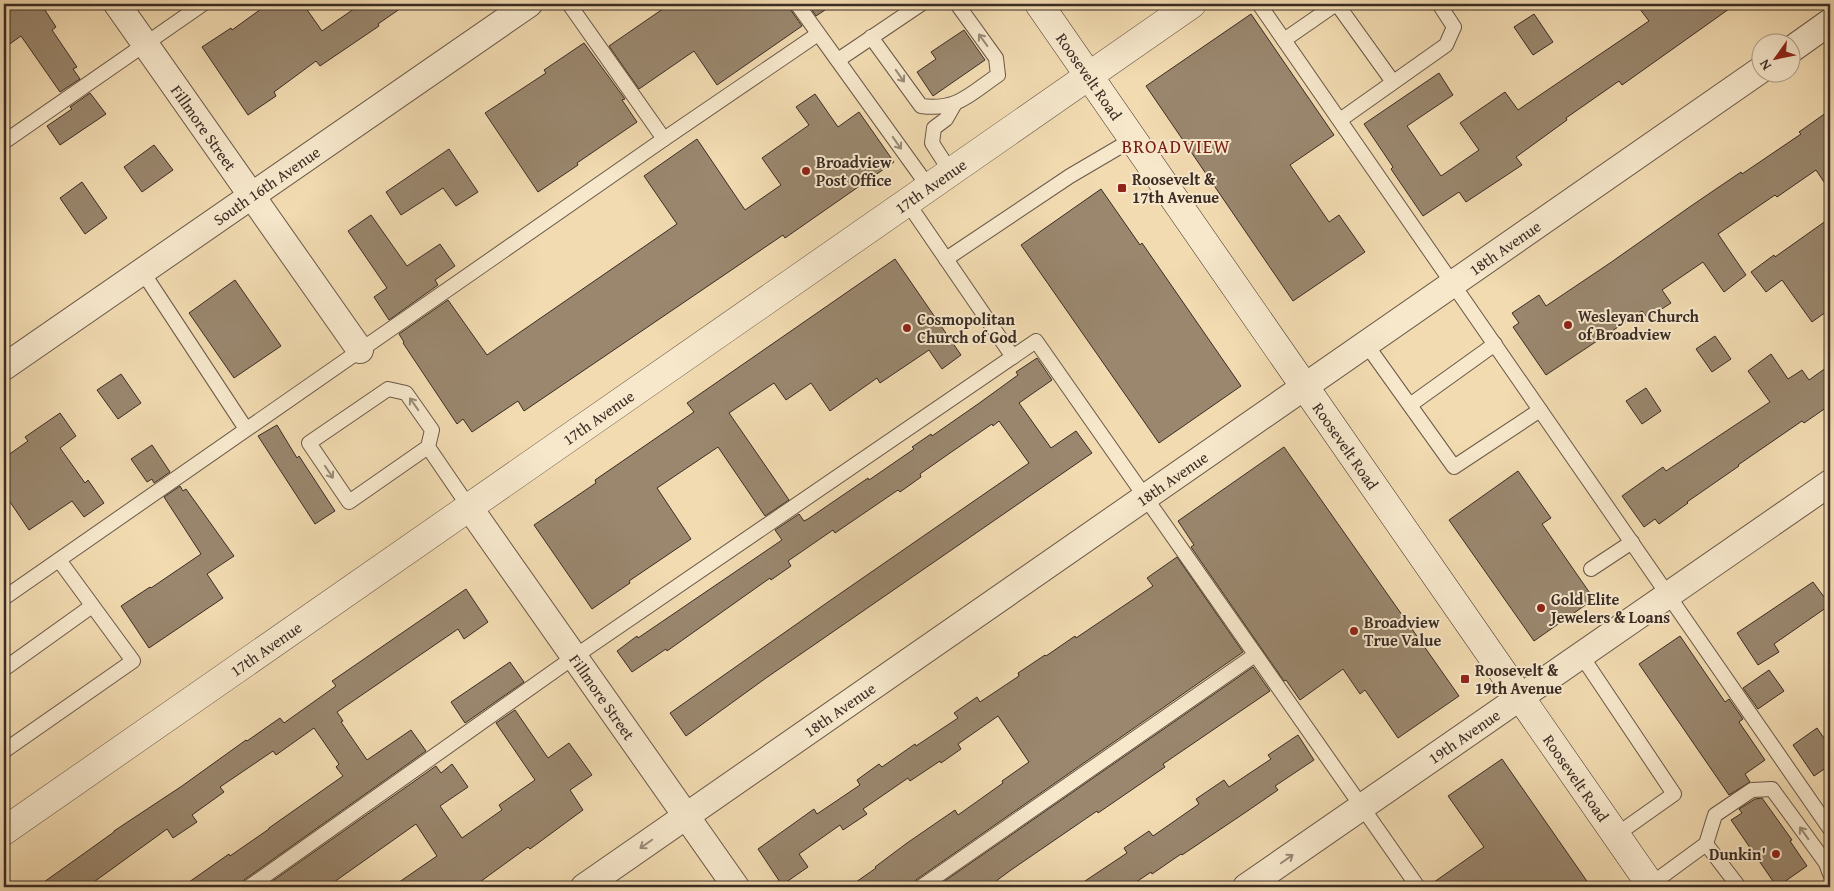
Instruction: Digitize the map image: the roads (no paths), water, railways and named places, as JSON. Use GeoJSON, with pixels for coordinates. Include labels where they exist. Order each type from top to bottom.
{"type":"FeatureCollection","features":[{"type":"Feature","properties":{"kind":"street","name":"Fillmore Street"},"geometry":{"type":"LineString","coordinates":[[117,4],[360,350]]}},
{"type":"Feature","properties":{"kind":"street","name":"South 16th Avenue"},"geometry":{"type":"LineString","coordinates":[[4,367],[529,4]]}},
{"type":"Feature","properties":{"kind":"street","name":"Roosevelt Road"},"geometry":{"type":"LineString","coordinates":[[1039,4],[1651,886]]}},
{"type":"Feature","properties":{"kind":"street","name":"17th Avenue"},"geometry":{"type":"LineString","coordinates":[[4,832],[928,186],[1192,4]]}},
{"type":"Feature","properties":{"kind":"street"},"geometry":{"type":"LineString","coordinates":[[1802,42],[1830,22]]}},
{"type":"Feature","properties":{"kind":"street","name":"18th Avenue"},"geometry":{"type":"LineString","coordinates":[[584,887],[1752,76]]}},
{"type":"Feature","properties":{"kind":"street","name":"19th Avenue"},"geometry":{"type":"LineString","coordinates":[[1246,887],[1830,483]]}},
{"type":"Feature","properties":{"kind":"street","name":"Fillmore Street"},"geometry":{"type":"LineString","coordinates":[[469,506],[736,887]]}},
{"type":"Feature","properties":{"kind":"lane"},"geometry":{"type":"LineString","coordinates":[[4,142],[203,4]]}},
{"type":"Feature","properties":{"kind":"lane"},"geometry":{"type":"LineString","coordinates":[[569,4],[664,139]]}},
{"type":"Feature","properties":{"kind":"lane"},"geometry":{"type":"LineString","coordinates":[[797,4],[928,186]]}},
{"type":"Feature","properties":{"kind":"lane"},"geometry":{"type":"LineString","coordinates":[[838,60],[921,4]]}},
{"type":"Feature","properties":{"kind":"lane"},"geometry":{"type":"LineString","coordinates":[[957,4],[996,58],[998,75],[954,105],[946,118],[934,128],[928,186],[946,259],[1013,357]]}},
{"type":"Feature","properties":{"kind":"lane"},"geometry":{"type":"LineString","coordinates":[[1259,4],[1830,829]]}},
{"type":"Feature","properties":{"kind":"lane"},"geometry":{"type":"LineString","coordinates":[[1284,40],[1336,4],[1393,82]]}},
{"type":"Feature","properties":{"kind":"lane"},"geometry":{"type":"LineString","coordinates":[[1340,120],[1446,45],[1454,27],[1439,4]]}},
{"type":"Feature","properties":{"kind":"lane"},"geometry":{"type":"LineString","coordinates":[[4,598],[818,34]]}},
{"type":"Feature","properties":{"kind":"lane"},"geometry":{"type":"LineString","coordinates":[[871,37],[921,106],[934,108],[954,105]]}},
{"type":"Feature","properties":{"kind":"lane"},"geometry":{"type":"LineString","coordinates":[[946,259],[1070,176],[1133,138]]}},
{"type":"Feature","properties":{"kind":"lane"},"geometry":{"type":"LineString","coordinates":[[142,272],[246,430]]}},
{"type":"Feature","properties":{"kind":"lane"},"geometry":{"type":"LineString","coordinates":[[249,887],[574,657],[1036,341],[1418,887]]}},
{"type":"Feature","properties":{"kind":"lane"},"geometry":{"type":"LineString","coordinates":[[1366,344],[1454,468],[1540,410]]}},
{"type":"Feature","properties":{"kind":"lane"},"geometry":{"type":"LineString","coordinates":[[1410,405],[1494,344]]}},
{"type":"Feature","properties":{"kind":"lane"},"geometry":{"type":"LineString","coordinates":[[428,447],[349,502],[309,443],[388,389],[406,393],[432,430],[428,447],[469,506]]}},
{"type":"Feature","properties":{"kind":"lane"},"geometry":{"type":"LineString","coordinates":[[1591,569],[1632,542]]}},
{"type":"Feature","properties":{"kind":"lane"},"geometry":{"type":"LineString","coordinates":[[4,751],[132,661],[59,560]]}},
{"type":"Feature","properties":{"kind":"lane"},"geometry":{"type":"LineString","coordinates":[[4,669],[92,606]]}},
{"type":"Feature","properties":{"kind":"lane"},"geometry":{"type":"LineString","coordinates":[[921,887],[1255,655]]}},
{"type":"Feature","properties":{"kind":"lane"},"geometry":{"type":"LineString","coordinates":[[1581,655],[1674,794],[1616,835]]}},
{"type":"Feature","properties":{"kind":"lane"},"geometry":{"type":"LineString","coordinates":[[1651,886],[1706,844],[1715,815],[1752,790],[1772,789],[1826,863],[1830,874]]}},
{"type":"Feature","properties":{"kind":"lane"},"geometry":{"type":"LineString","coordinates":[[1706,844],[1739,887]]}},
{"type":"Feature","properties":{"kind":"place","name":"Broadview Post Office"},"geometry":{"type":"Point","coordinates":[806,171]}},
{"type":"Feature","properties":{"kind":"place","name":"Roosevelt & 17th Avenue"},"geometry":{"type":"Point","coordinates":[1122,188]}},
{"type":"Feature","properties":{"kind":"place","name":"Wesleyan Church of Broadview"},"geometry":{"type":"Point","coordinates":[1568,325]}},
{"type":"Feature","properties":{"kind":"place","name":"Cosmopolitan Church of God"},"geometry":{"type":"Point","coordinates":[907,328]}},
{"type":"Feature","properties":{"kind":"place","name":"Gold Elite Jewelers & Loans"},"geometry":{"type":"Point","coordinates":[1541,608]}},
{"type":"Feature","properties":{"kind":"place","name":"Broadview True Value"},"geometry":{"type":"Point","coordinates":[1354,631]}},
{"type":"Feature","properties":{"kind":"place","name":"Roosevelt & 19th Avenue"},"geometry":{"type":"Point","coordinates":[1465,679]}},
{"type":"Feature","properties":{"kind":"place","name":"Dunkin'"},"geometry":{"type":"Point","coordinates":[1776,854]}},
{"type":"Feature","properties":{"kind":"district","name":"BROADVIEW"},"geometry":{"type":"Point","coordinates":[1176,146]}}]}
